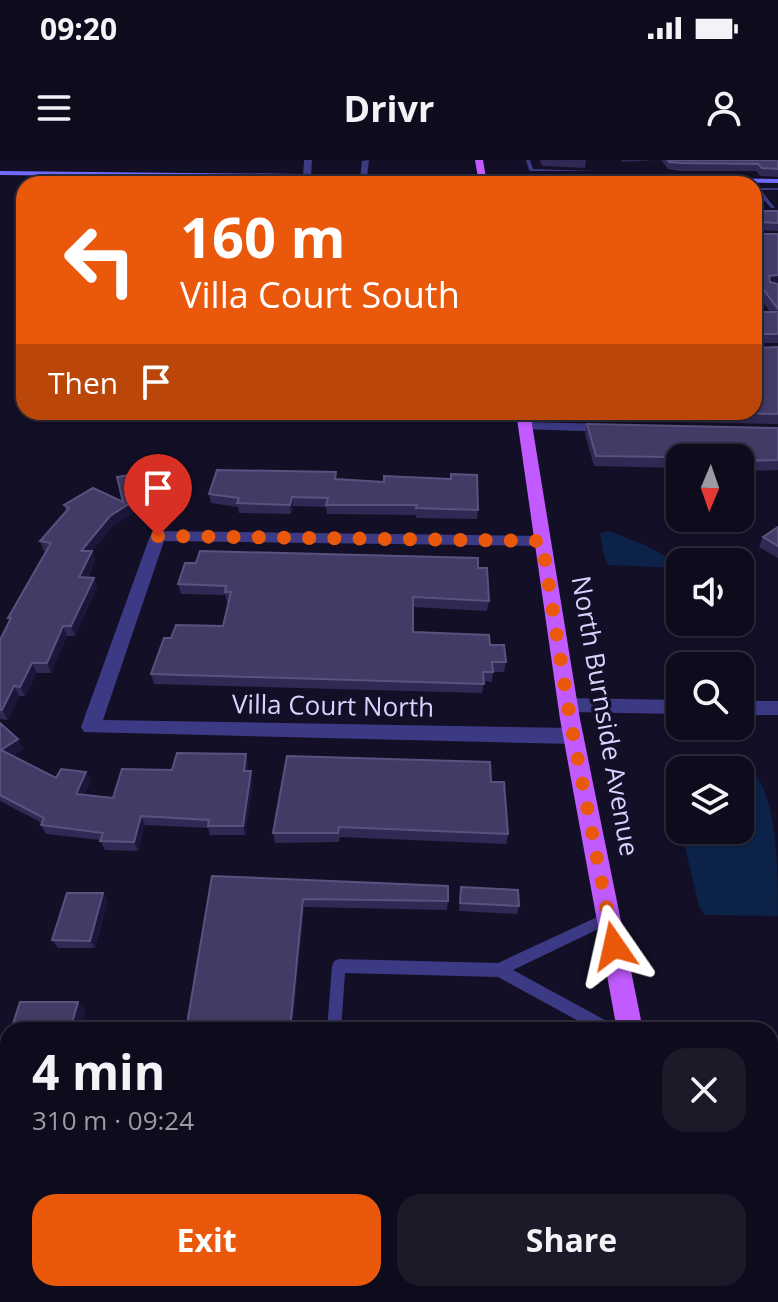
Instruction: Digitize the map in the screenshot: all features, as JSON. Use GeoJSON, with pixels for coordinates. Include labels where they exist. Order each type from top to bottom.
{"type":"FeatureCollection","features":[{"type":"Feature","properties":{"kind":"main road"},"geometry":{"type":"LineString","coordinates":[[0,173],[307,176]]}},
{"type":"Feature","properties":{"kind":"main road","name":"North Burnside Avenue"},"geometry":{"type":"LineString","coordinates":[[525,420],[568,705],[628,1022]]}},
{"type":"Feature","properties":{"kind":"street"},"geometry":{"type":"LineString","coordinates":[[307,176],[308,160]]}},
{"type":"Feature","properties":{"kind":"street"},"geometry":{"type":"LineString","coordinates":[[537,420],[636,428]]}},
{"type":"Feature","properties":{"kind":"street","name":"Villa Court North"},"geometry":{"type":"LineString","coordinates":[[542,541],[158,536],[91,727],[574,736]]}},
{"type":"Feature","properties":{"kind":"street"},"geometry":{"type":"LineString","coordinates":[[568,705],[666,707]]}},
{"type":"Feature","properties":{"kind":"street"},"geometry":{"type":"LineString","coordinates":[[754,708],[778,708]]}},
{"type":"Feature","properties":{"kind":"lane"},"geometry":{"type":"LineString","coordinates":[[528,160],[531,170],[578,176]]}},
{"type":"Feature","properties":{"kind":"lane"},"geometry":{"type":"LineString","coordinates":[[762,195],[773,207]]}},
{"type":"Feature","properties":{"kind":"lane"},"geometry":{"type":"LineString","coordinates":[[335,1022],[339,966],[499,970],[608,918]]}},
{"type":"Feature","properties":{"kind":"lane"},"geometry":{"type":"LineString","coordinates":[[499,970],[594,1022]]}},
{"type":"Feature","properties":{"kind":"water"},"geometry":{"type":"Polygon","coordinates":[[[609,531],[647,546],[666,556],[666,567],[609,565],[600,533],[609,531]]]}},
{"type":"Feature","properties":{"kind":"water"},"geometry":{"type":"Polygon","coordinates":[[[754,774],[762,785],[772,819],[778,916],[705,915],[699,906],[684,844],[754,844],[754,774]]]}},
{"type":"Feature","properties":{"kind":"building"},"geometry":{"type":"Polygon","coordinates":[[[668,160],[778,160],[778,169],[762,168],[758,164],[681,163],[668,160]]]}},
{"type":"Feature","properties":{"kind":"building"},"geometry":{"type":"Polygon","coordinates":[[[762,211],[778,211],[778,223],[762,222],[762,211]]]}},
{"type":"Feature","properties":{"kind":"building"},"geometry":{"type":"Polygon","coordinates":[[[762,234],[778,234],[778,275],[769,276],[770,282],[778,284],[778,309],[762,288],[762,234]]]}},
{"type":"Feature","properties":{"kind":"building"},"geometry":{"type":"Polygon","coordinates":[[[762,312],[778,312],[778,334],[762,334],[762,312]]]}},
{"type":"Feature","properties":{"kind":"building"},"geometry":{"type":"Polygon","coordinates":[[[778,347],[778,414],[762,414],[762,348],[778,347]]]}},
{"type":"Feature","properties":{"kind":"building"},"geometry":{"type":"Polygon","coordinates":[[[587,424],[778,428],[778,460],[754,461],[754,444],[666,444],[666,457],[596,456],[587,424]]]}},
{"type":"Feature","properties":{"kind":"building"},"geometry":{"type":"Polygon","coordinates":[[[158,470],[166,494],[135,500],[110,516],[81,551],[92,551],[79,577],[94,578],[71,626],[63,626],[47,663],[32,663],[20,687],[14,686],[0,710],[0,640],[11,618],[8,618],[51,543],[40,541],[69,508],[64,505],[93,488],[123,502],[117,477],[158,470]]]}},
{"type":"Feature","properties":{"kind":"building"},"geometry":{"type":"Polygon","coordinates":[[[217,470],[336,472],[335,479],[384,482],[384,476],[451,479],[451,474],[477,475],[478,510],[416,508],[417,505],[326,505],[328,498],[292,497],[290,505],[237,503],[239,498],[209,494],[217,470]]]}},
{"type":"Feature","properties":{"kind":"building"},"geometry":{"type":"Polygon","coordinates":[[[778,527],[778,546],[763,537],[778,527]]]}},
{"type":"Feature","properties":{"kind":"building"},"geometry":{"type":"Polygon","coordinates":[[[200,551],[478,558],[478,568],[487,568],[489,601],[413,597],[413,632],[489,635],[490,645],[504,645],[506,662],[492,662],[493,672],[483,672],[484,684],[151,674],[164,638],[171,638],[176,625],[223,626],[231,592],[225,592],[226,586],[178,584],[185,563],[196,563],[200,551]]]}},
{"type":"Feature","properties":{"kind":"building"},"geometry":{"type":"Polygon","coordinates":[[[0,723],[18,739],[1,750],[56,778],[61,769],[86,772],[76,794],[113,798],[122,769],[172,770],[177,753],[246,754],[244,771],[251,771],[243,826],[208,826],[209,820],[141,816],[134,842],[100,841],[103,833],[41,825],[44,818],[0,795],[0,723]]]}},
{"type":"Feature","properties":{"kind":"building"},"geometry":{"type":"Polygon","coordinates":[[[287,756],[490,762],[491,782],[504,782],[508,834],[339,827],[338,833],[273,833],[287,756]]]}},
{"type":"Feature","properties":{"kind":"building"},"geometry":{"type":"Polygon","coordinates":[[[212,876],[448,886],[448,901],[303,899],[291,1022],[187,1022],[212,876]]]}},
{"type":"Feature","properties":{"kind":"building"},"geometry":{"type":"Polygon","coordinates":[[[461,887],[518,890],[519,906],[460,903],[461,887]]]}},
{"type":"Feature","properties":{"kind":"building"},"geometry":{"type":"Polygon","coordinates":[[[67,893],[103,893],[90,941],[52,940],[67,893]]]}},
{"type":"Feature","properties":{"kind":"building"},"geometry":{"type":"Polygon","coordinates":[[[20,1002],[78,1002],[72,1022],[14,1022],[20,1002]]]}},
{"type":"Feature","properties":{"kind":"route"},"geometry":{"type":"LineString","coordinates":[[158,536],[542,541],[570,719],[614,946]]}}]}
